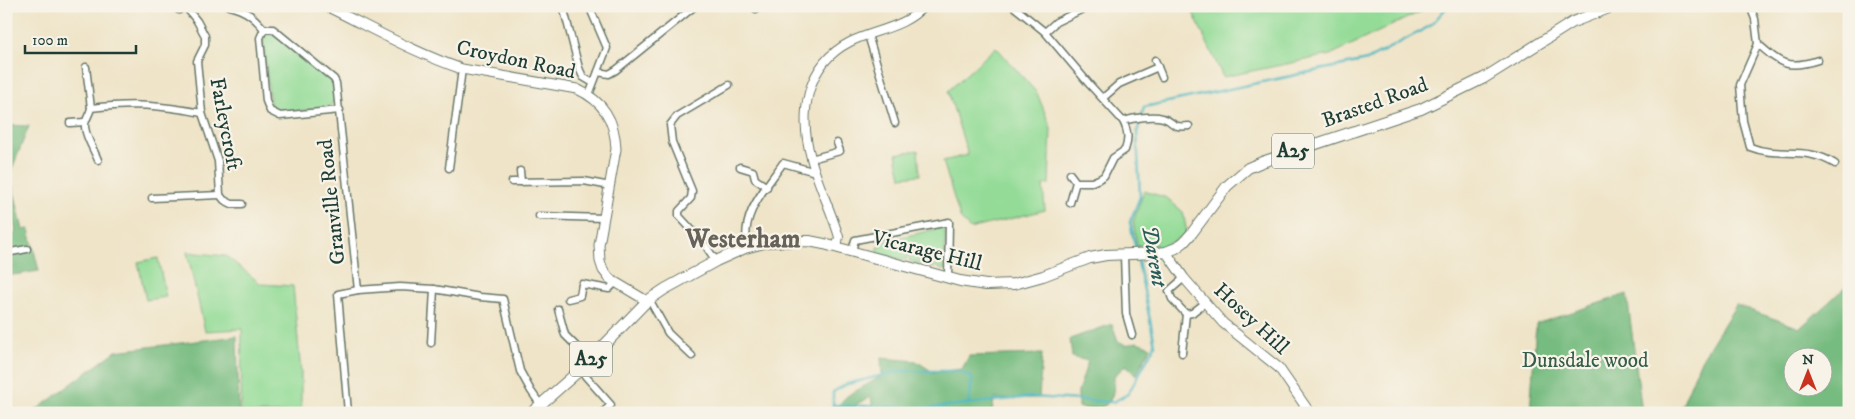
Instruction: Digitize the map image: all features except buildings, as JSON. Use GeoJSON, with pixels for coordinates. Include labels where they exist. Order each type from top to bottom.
{"type":"FeatureCollection","features":[{"type":"Feature","properties":{"kind":"main road","name":"Croydon Road"},"geometry":{"type":"LineString","coordinates":[[326,6],[427,56],[462,69],[560,85],[577,89],[590,95],[605,110],[613,128],[616,149],[599,253],[603,270],[615,283],[648,300]]}},
{"type":"Feature","properties":{"kind":"main road","name":"Brasted Road"},"geometry":{"type":"LineString","coordinates":[[1166,252],[1184,242],[1227,186],[1248,168],[1421,109],[1484,78],[1573,22],[1614,6]]}},
{"type":"Feature","properties":{"kind":"main road","name":"A25"},"geometry":{"type":"LineString","coordinates":[[531,413],[580,370],[648,300],[716,261],[768,242],[808,241],[837,246]]}},
{"type":"Feature","properties":{"kind":"main road","name":"Vicarage Hill"},"geometry":{"type":"LineString","coordinates":[[837,246],[948,278],[986,285],[1014,284],[1043,276],[1090,258],[1106,255],[1124,255]]}},
{"type":"Feature","properties":{"kind":"main road","name":"A25"},"geometry":{"type":"LineString","coordinates":[[1124,255],[1166,252]]}},
{"type":"Feature","properties":{"kind":"main road","name":"Hosey Hill"},"geometry":{"type":"LineString","coordinates":[[1166,252],[1184,278],[1223,322],[1279,368],[1310,413]]}},
{"type":"Feature","properties":{"kind":"street"},"geometry":{"type":"LineString","coordinates":[[229,6],[244,10],[253,16],[264,29]]}},
{"type":"Feature","properties":{"kind":"street"},"geometry":{"type":"LineString","coordinates":[[563,6],[579,68],[583,77],[593,83]]}},
{"type":"Feature","properties":{"kind":"street"},"geometry":{"type":"LineString","coordinates":[[589,6],[607,48],[590,95]]}},
{"type":"Feature","properties":{"kind":"street"},"geometry":{"type":"LineString","coordinates":[[598,72],[608,74],[616,70],[696,6]]}},
{"type":"Feature","properties":{"kind":"street"},"geometry":{"type":"LineString","coordinates":[[755,6],[756,9],[764,6]]}},
{"type":"Feature","properties":{"kind":"street"},"geometry":{"type":"LineString","coordinates":[[837,246],[839,237],[814,170],[806,140],[808,96],[815,74],[833,51],[868,35],[900,24],[920,11],[924,6]]}},
{"type":"Feature","properties":{"kind":"street"},"geometry":{"type":"LineString","coordinates":[[1013,6],[1045,32],[1084,80],[1123,121],[1126,127],[1128,137],[1125,150],[1113,158],[1104,176],[1092,182],[1076,182]]}},
{"type":"Feature","properties":{"kind":"street"},"geometry":{"type":"LineString","coordinates":[[1045,32],[1056,22],[1089,6]]}},
{"type":"Feature","properties":{"kind":"street"},"geometry":{"type":"LineString","coordinates":[[1750,6],[1755,19],[1758,44],[1740,86],[1743,121],[1750,147],[1772,152],[1810,153],[1835,164]]}},
{"type":"Feature","properties":{"kind":"street","name":"Farleycroft"},"geometry":{"type":"LineString","coordinates":[[179,8],[197,21],[205,36],[205,45],[197,61],[202,113],[218,161],[220,195],[224,200],[232,204],[242,204]]}},
{"type":"Feature","properties":{"kind":"street","name":"Granville Road"},"geometry":{"type":"LineString","coordinates":[[340,110],[280,116],[270,111],[266,101],[260,38],[264,29],[273,29],[334,78],[337,86],[340,110],[358,290]]}},
{"type":"Feature","properties":{"kind":"street"},"geometry":{"type":"LineString","coordinates":[[868,35],[895,124]]}},
{"type":"Feature","properties":{"kind":"street"},"geometry":{"type":"LineString","coordinates":[[1758,44],[1774,58],[1788,65],[1802,65],[1818,60]]}},
{"type":"Feature","properties":{"kind":"street"},"geometry":{"type":"LineString","coordinates":[[1102,98],[1119,84],[1156,64],[1162,77]]}},
{"type":"Feature","properties":{"kind":"street"},"geometry":{"type":"LineString","coordinates":[[86,66],[91,108],[86,122],[86,130],[98,160]]}},
{"type":"Feature","properties":{"kind":"street"},"geometry":{"type":"LineString","coordinates":[[449,168],[462,69]]}},
{"type":"Feature","properties":{"kind":"street"},"geometry":{"type":"LineString","coordinates":[[716,261],[703,242],[679,216],[679,211],[691,198],[692,191],[672,142],[670,125],[677,116],[729,85]]}},
{"type":"Feature","properties":{"kind":"street"},"geometry":{"type":"LineString","coordinates":[[91,108],[141,104],[167,106],[202,113]]}},
{"type":"Feature","properties":{"kind":"street"},"geometry":{"type":"LineString","coordinates":[[1123,121],[1136,118],[1163,118],[1177,127],[1188,126]]}},
{"type":"Feature","properties":{"kind":"street"},"geometry":{"type":"LineString","coordinates":[[70,123],[86,122]]}},
{"type":"Feature","properties":{"kind":"street"},"geometry":{"type":"LineString","coordinates":[[811,159],[840,151],[837,143]]}},
{"type":"Feature","properties":{"kind":"street"},"geometry":{"type":"LineString","coordinates":[[748,248],[745,230],[758,199],[782,163],[814,170]]}},
{"type":"Feature","properties":{"kind":"street"},"geometry":{"type":"LineString","coordinates":[[740,167],[753,171],[755,179],[767,187]]}},
{"type":"Feature","properties":{"kind":"street"},"geometry":{"type":"LineString","coordinates":[[520,171],[521,182]]}},
{"type":"Feature","properties":{"kind":"street"},"geometry":{"type":"LineString","coordinates":[[1070,174],[1076,182]]}},
{"type":"Feature","properties":{"kind":"street"},"geometry":{"type":"LineString","coordinates":[[512,182],[584,181],[610,186]]}},
{"type":"Feature","properties":{"kind":"street"},"geometry":{"type":"LineString","coordinates":[[1070,203],[1076,182]]}},
{"type":"Feature","properties":{"kind":"street","name":"Farleycroft"},"geometry":{"type":"LineString","coordinates":[[152,198],[220,195]]}},
{"type":"Feature","properties":{"kind":"street"},"geometry":{"type":"LineString","coordinates":[[539,216],[604,218]]}},
{"type":"Feature","properties":{"kind":"street"},"geometry":{"type":"LineString","coordinates":[[852,251],[855,240],[949,222],[948,278]]}},
{"type":"Feature","properties":{"kind":"street"},"geometry":{"type":"LineString","coordinates":[[6,253],[27,248]]}},
{"type":"Feature","properties":{"kind":"street"},"geometry":{"type":"LineString","coordinates":[[1124,255],[1126,314],[1132,335]]}},
{"type":"Feature","properties":{"kind":"street"},"geometry":{"type":"LineString","coordinates":[[1182,354],[1186,314],[1172,299],[1168,291],[1184,278]]}},
{"type":"Feature","properties":{"kind":"street"},"geometry":{"type":"LineString","coordinates":[[568,299],[580,296],[582,284],[609,289],[615,283]]}},
{"type":"Feature","properties":{"kind":"street"},"geometry":{"type":"LineString","coordinates":[[348,413],[338,294],[385,286],[434,289],[503,299],[520,371],[540,404]]}},
{"type":"Feature","properties":{"kind":"street"},"geometry":{"type":"LineString","coordinates":[[431,343],[434,289]]}},
{"type":"Feature","properties":{"kind":"street"},"geometry":{"type":"LineString","coordinates":[[648,300],[668,332],[692,356]]}},
{"type":"Feature","properties":{"kind":"street"},"geometry":{"type":"LineString","coordinates":[[1186,314],[1192,313],[1206,302]]}},
{"type":"Feature","properties":{"kind":"street"},"geometry":{"type":"LineString","coordinates":[[558,309],[565,335],[590,360]]}},
{"type":"Feature","properties":{"kind":"street"},"geometry":{"type":"LineString","coordinates":[[580,370],[611,404],[602,413]]}},
{"type":"Feature","properties":{"kind":"green space"},"geometry":{"type":"Polygon","coordinates":[[[1190,6],[1428,6],[1424,10],[1330,55],[1223,77],[1190,6]]]}},
{"type":"Feature","properties":{"kind":"green space"},"geometry":{"type":"Polygon","coordinates":[[[267,33],[277,36],[330,79],[334,88],[335,100],[331,105],[325,109],[281,112],[270,105],[263,38],[267,33]]]}},
{"type":"Feature","properties":{"kind":"green space"},"geometry":{"type":"Polygon","coordinates":[[[996,47],[1037,93],[1051,128],[1049,184],[1043,185],[1045,210],[970,229],[960,218],[943,161],[968,155],[948,91],[996,47]]]}},
{"type":"Feature","properties":{"kind":"green space"},"geometry":{"type":"Polygon","coordinates":[[[6,125],[29,126],[10,174],[23,230],[29,229],[39,271],[6,276],[6,234],[16,232],[6,186],[6,125]]]}},
{"type":"Feature","properties":{"kind":"green space"},"geometry":{"type":"Polygon","coordinates":[[[918,150],[920,175],[901,177],[896,154],[918,150]]]}},
{"type":"Feature","properties":{"kind":"green space"},"geometry":{"type":"Polygon","coordinates":[[[1144,191],[1167,198],[1183,212],[1187,233],[1164,246],[1138,250],[1133,222],[1144,191]]]}},
{"type":"Feature","properties":{"kind":"green space"},"geometry":{"type":"Polygon","coordinates":[[[940,228],[945,229],[945,269],[942,270],[894,239],[940,228]]]}},
{"type":"Feature","properties":{"kind":"green space"},"geometry":{"type":"Polygon","coordinates":[[[884,241],[891,241],[935,268],[909,261],[910,257],[907,256],[906,260],[878,254],[878,247],[882,247],[884,241]]]}},
{"type":"Feature","properties":{"kind":"green space"},"geometry":{"type":"Polygon","coordinates":[[[187,252],[226,256],[261,284],[293,286],[301,373],[301,413],[241,413],[242,329],[205,331],[187,252]]]}},
{"type":"Feature","properties":{"kind":"green space"},"geometry":{"type":"Polygon","coordinates":[[[158,258],[166,297],[146,300],[138,262],[158,258]]]}},
{"type":"Feature","properties":{"kind":"green space","name":"Dunsdale wood"},"geometry":{"type":"Polygon","coordinates":[[[1849,284],[1849,402],[1847,413],[1679,413],[1700,362],[1736,305],[1800,328],[1849,284]]]}},
{"type":"Feature","properties":{"kind":"green space","name":"Dunsdale wood"},"geometry":{"type":"Polygon","coordinates":[[[1627,294],[1642,413],[1530,413],[1536,324],[1627,294]]]}},
{"type":"Feature","properties":{"kind":"green space"},"geometry":{"type":"Polygon","coordinates":[[[1112,324],[1118,341],[1126,345],[1137,342],[1151,347],[1136,375],[1126,365],[1114,376],[1113,394],[1106,405],[1098,409],[1078,407],[1078,392],[1088,361],[1072,357],[1070,339],[1112,324]]]}},
{"type":"Feature","properties":{"kind":"green space"},"geometry":{"type":"Polygon","coordinates":[[[237,336],[239,413],[32,413],[116,351],[237,336]]]}},
{"type":"Feature","properties":{"kind":"green space"},"geometry":{"type":"Polygon","coordinates":[[[1042,354],[1039,398],[994,399],[992,413],[874,413],[871,397],[856,404],[854,413],[830,413],[847,396],[882,376],[881,358],[916,361],[933,372],[962,369],[969,356],[1042,354]]]}},
{"type":"Feature","properties":{"kind":"waterway","name":"Darent"},"geometry":{"type":"LineString","coordinates":[[1136,250],[1130,222],[1140,197],[1137,133],[1144,107],[1367,60],[1430,26],[1448,6]]}},
{"type":"Feature","properties":{"kind":"waterway","name":"Darent"},"geometry":{"type":"LineString","coordinates":[[831,413],[833,405],[930,408],[1031,397],[1113,402],[1128,394],[1155,345],[1137,256]]}},
{"type":"Feature","properties":{"kind":"waterway"},"geometry":{"type":"LineString","coordinates":[[833,405],[833,392],[847,384],[900,371],[959,371],[972,378],[969,404]]}},
{"type":"Feature","properties":{"kind":"district","name":"Westerham"},"geometry":{"type":"Point","coordinates":[743,239]}}]}
